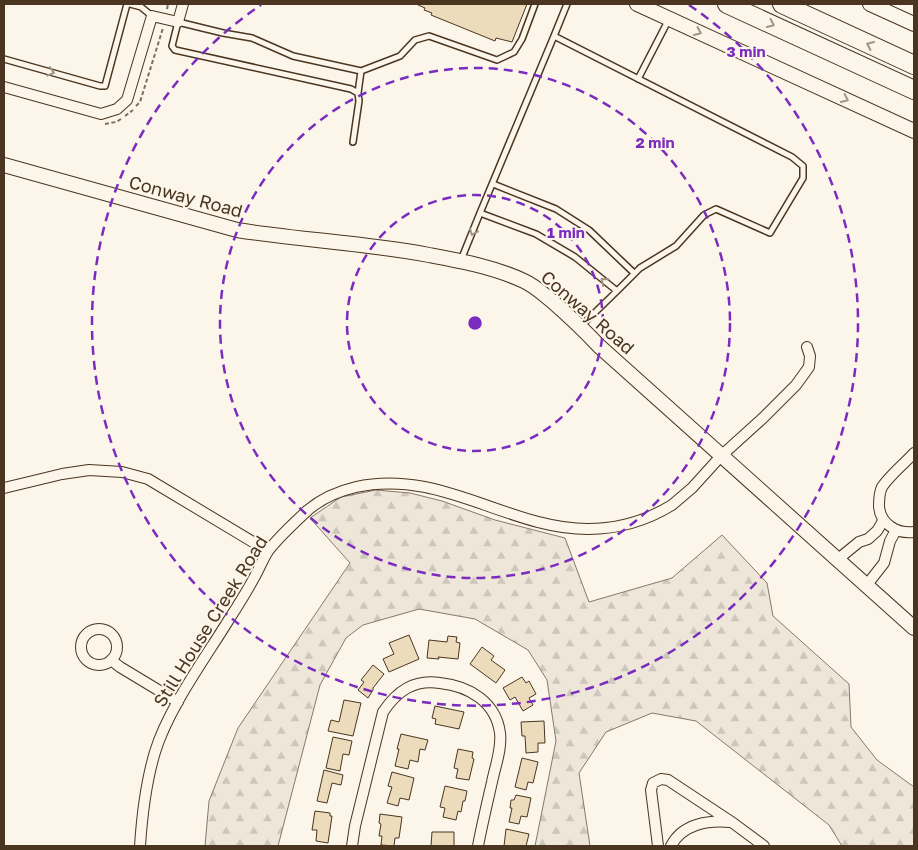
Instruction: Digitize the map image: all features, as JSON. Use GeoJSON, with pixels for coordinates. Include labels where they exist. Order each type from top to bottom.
{"type":"FeatureCollection","features":[{"type":"Feature","properties":{"kind":"highway"},"geometry":{"type":"LineString","coordinates":[[727,4],[914,90]]}},
{"type":"Feature","properties":{"kind":"highway"},"geometry":{"type":"LineString","coordinates":[[782,4],[914,65]]}},
{"type":"Feature","properties":{"kind":"street"},"geometry":{"type":"LineString","coordinates":[[4,87],[101,114],[117,109],[127,100],[152,16],[178,22],[183,4]]}},
{"type":"Feature","properties":{"kind":"street"},"geometry":{"type":"LineString","coordinates":[[637,4],[914,131]]}},
{"type":"Feature","properties":{"kind":"street"},"geometry":{"type":"LineString","coordinates":[[870,4],[914,24]]}},
{"type":"Feature","properties":{"kind":"street","name":"Conway Road"},"geometry":{"type":"LineString","coordinates":[[4,165],[236,230],[385,247],[461,260],[491,268],[525,282],[543,293],[599,346],[914,628]]}},
{"type":"Feature","properties":{"kind":"street","name":"Still House Creek Road"},"geometry":{"type":"LineString","coordinates":[[140,846],[142,815],[155,751],[168,720],[243,598],[268,551],[315,504],[338,491],[387,483],[413,484],[435,488],[542,522],[566,527],[588,529],[632,524],[658,514],[672,505],[692,488],[721,456],[796,385],[809,367],[810,356],[807,347]]}},
{"type":"Feature","properties":{"kind":"street"},"geometry":{"type":"LineString","coordinates":[[914,453],[883,487],[879,496],[880,512],[883,521],[896,530],[907,533],[914,532]]}},
{"type":"Feature","properties":{"kind":"street"},"geometry":{"type":"LineString","coordinates":[[4,488],[71,472],[89,470],[122,472],[148,480],[268,551]]}},
{"type":"Feature","properties":{"kind":"street"},"geometry":{"type":"LineString","coordinates":[[837,560],[859,542],[868,539],[877,532],[883,521]]}},
{"type":"Feature","properties":{"kind":"street"},"geometry":{"type":"LineString","coordinates":[[866,586],[884,563],[886,551],[896,530]]}},
{"type":"Feature","properties":{"kind":"street"},"geometry":{"type":"LineString","coordinates":[[868,539],[874,540],[886,551]]}},
{"type":"Feature","properties":{"kind":"street"},"geometry":{"type":"LineString","coordinates":[[111,660],[178,702]]}},
{"type":"Feature","properties":{"kind":"street"},"geometry":{"type":"LineString","coordinates":[[352,846],[355,826],[383,712],[390,702],[407,687],[419,682],[444,683],[460,687],[474,693],[485,701],[495,714],[500,734],[498,756],[478,846]]}},
{"type":"Feature","properties":{"kind":"street"},"geometry":{"type":"LineString","coordinates":[[658,846],[651,790],[653,783],[661,779],[668,780],[764,846]]}},
{"type":"Feature","properties":{"kind":"street"},"geometry":{"type":"LineString","coordinates":[[671,846],[679,836],[697,824],[715,820],[733,823]]}},
{"type":"Feature","properties":{"kind":"lane"},"geometry":{"type":"LineString","coordinates":[[4,59],[105,86],[128,4],[141,7],[152,16]]}},
{"type":"Feature","properties":{"kind":"lane"},"geometry":{"type":"LineString","coordinates":[[358,93],[351,89],[175,50],[172,46],[178,22],[252,38],[293,56],[361,71],[400,56],[415,40],[429,36],[497,60],[514,52],[522,39],[535,4]]}},
{"type":"Feature","properties":{"kind":"lane"},"geometry":{"type":"LineString","coordinates":[[461,260],[566,4]]}},
{"type":"Feature","properties":{"kind":"lane"},"geometry":{"type":"LineString","coordinates":[[638,79],[669,18]]}},
{"type":"Feature","properties":{"kind":"lane"},"geometry":{"type":"LineString","coordinates":[[554,36],[792,158],[803,166],[802,178],[770,233],[716,209],[704,215],[676,246],[634,273],[581,327]]}},
{"type":"Feature","properties":{"kind":"lane"},"geometry":{"type":"LineString","coordinates":[[353,142],[361,71]]}},
{"type":"Feature","properties":{"kind":"lane"},"geometry":{"type":"LineString","coordinates":[[493,184],[556,209],[589,230],[634,273]]}},
{"type":"Feature","properties":{"kind":"lane"},"geometry":{"type":"LineString","coordinates":[[480,213],[536,234],[574,257],[616,291]]}},
{"type":"Feature","properties":{"kind":"green space"},"geometry":{"type":"Polygon","coordinates":[[[376,490],[410,493],[442,501],[495,520],[565,538],[589,602],[672,578],[722,535],[767,583],[773,616],[849,684],[851,727],[877,760],[914,787],[914,846],[842,846],[829,825],[696,721],[652,713],[606,732],[579,773],[590,846],[535,846],[556,741],[547,680],[528,650],[475,619],[419,609],[363,625],[346,638],[320,685],[278,846],[205,846],[209,801],[238,728],[350,563],[310,518],[341,497],[376,490]]]}},
{"type":"Feature","properties":{"kind":"building"},"geometry":{"type":"Polygon","coordinates":[[[419,4],[527,4],[512,42],[496,38],[495,41],[431,15],[432,13],[424,10],[425,8],[419,4]]]}},
{"type":"Feature","properties":{"kind":"building"},"geometry":{"type":"Polygon","coordinates":[[[409,635],[419,659],[389,672],[383,659],[394,654],[389,643],[409,635]]]}},
{"type":"Feature","properties":{"kind":"building"},"geometry":{"type":"Polygon","coordinates":[[[448,636],[457,637],[456,642],[460,643],[458,659],[427,658],[429,640],[447,642],[448,636]]]}},
{"type":"Feature","properties":{"kind":"building"},"geometry":{"type":"Polygon","coordinates":[[[482,647],[494,656],[491,660],[505,670],[496,683],[470,664],[482,647]]]}},
{"type":"Feature","properties":{"kind":"building"},"geometry":{"type":"Polygon","coordinates":[[[373,665],[384,674],[368,698],[358,690],[364,682],[361,680],[373,665]]]}},
{"type":"Feature","properties":{"kind":"building"},"geometry":{"type":"Polygon","coordinates":[[[522,677],[526,683],[529,681],[536,694],[529,698],[533,705],[523,711],[515,697],[510,700],[503,688],[522,677]]]}},
{"type":"Feature","properties":{"kind":"building"},"geometry":{"type":"Polygon","coordinates":[[[344,700],[361,703],[353,736],[328,731],[331,720],[339,722],[344,700]]]}},
{"type":"Feature","properties":{"kind":"building"},"geometry":{"type":"Polygon","coordinates":[[[435,706],[464,712],[459,729],[435,724],[436,719],[432,718],[435,706]]]}},
{"type":"Feature","properties":{"kind":"building"},"geometry":{"type":"Polygon","coordinates":[[[544,721],[545,743],[538,743],[538,752],[526,753],[525,736],[522,736],[521,722],[544,721]]]}},
{"type":"Feature","properties":{"kind":"building"},"geometry":{"type":"Polygon","coordinates":[[[401,734],[428,740],[425,750],[420,749],[418,762],[410,760],[408,769],[395,766],[401,734]]]}},
{"type":"Feature","properties":{"kind":"building"},"geometry":{"type":"Polygon","coordinates":[[[333,737],[352,741],[349,755],[343,754],[340,771],[326,768],[333,737]]]}},
{"type":"Feature","properties":{"kind":"building"},"geometry":{"type":"Polygon","coordinates":[[[458,749],[473,752],[472,758],[474,759],[469,780],[456,778],[458,769],[454,768],[458,749]]]}},
{"type":"Feature","properties":{"kind":"building"},"geometry":{"type":"Polygon","coordinates":[[[522,758],[538,762],[533,783],[528,782],[526,790],[515,787],[522,758]]]}},
{"type":"Feature","properties":{"kind":"building"},"geometry":{"type":"Polygon","coordinates":[[[324,770],[343,775],[341,785],[332,783],[327,803],[317,801],[324,770]]]}},
{"type":"Feature","properties":{"kind":"building"},"geometry":{"type":"Polygon","coordinates":[[[392,772],[414,778],[409,800],[400,798],[398,806],[387,803],[392,787],[388,786],[392,772]]]}},
{"type":"Feature","properties":{"kind":"building"},"geometry":{"type":"Polygon","coordinates":[[[445,786],[467,791],[461,812],[458,811],[456,820],[443,817],[445,808],[440,807],[445,786]]]}},
{"type":"Feature","properties":{"kind":"building"},"geometry":{"type":"Polygon","coordinates":[[[516,795],[531,798],[527,817],[521,816],[519,824],[509,822],[512,808],[510,808],[511,800],[514,800],[516,795]]]}},
{"type":"Feature","properties":{"kind":"building"},"geometry":{"type":"Polygon","coordinates":[[[315,811],[330,813],[330,816],[332,816],[328,843],[316,841],[317,830],[312,830],[315,811]]]}},
{"type":"Feature","properties":{"kind":"building"},"geometry":{"type":"Polygon","coordinates":[[[380,814],[402,817],[399,838],[395,838],[394,846],[381,845],[382,836],[379,836],[380,814]]]}},
{"type":"Feature","properties":{"kind":"building"},"geometry":{"type":"Polygon","coordinates":[[[506,829],[529,834],[526,846],[504,846],[506,829]]]}},
{"type":"Feature","properties":{"kind":"building"},"geometry":{"type":"Polygon","coordinates":[[[432,832],[454,832],[454,846],[431,846],[432,832]]]}}]}
